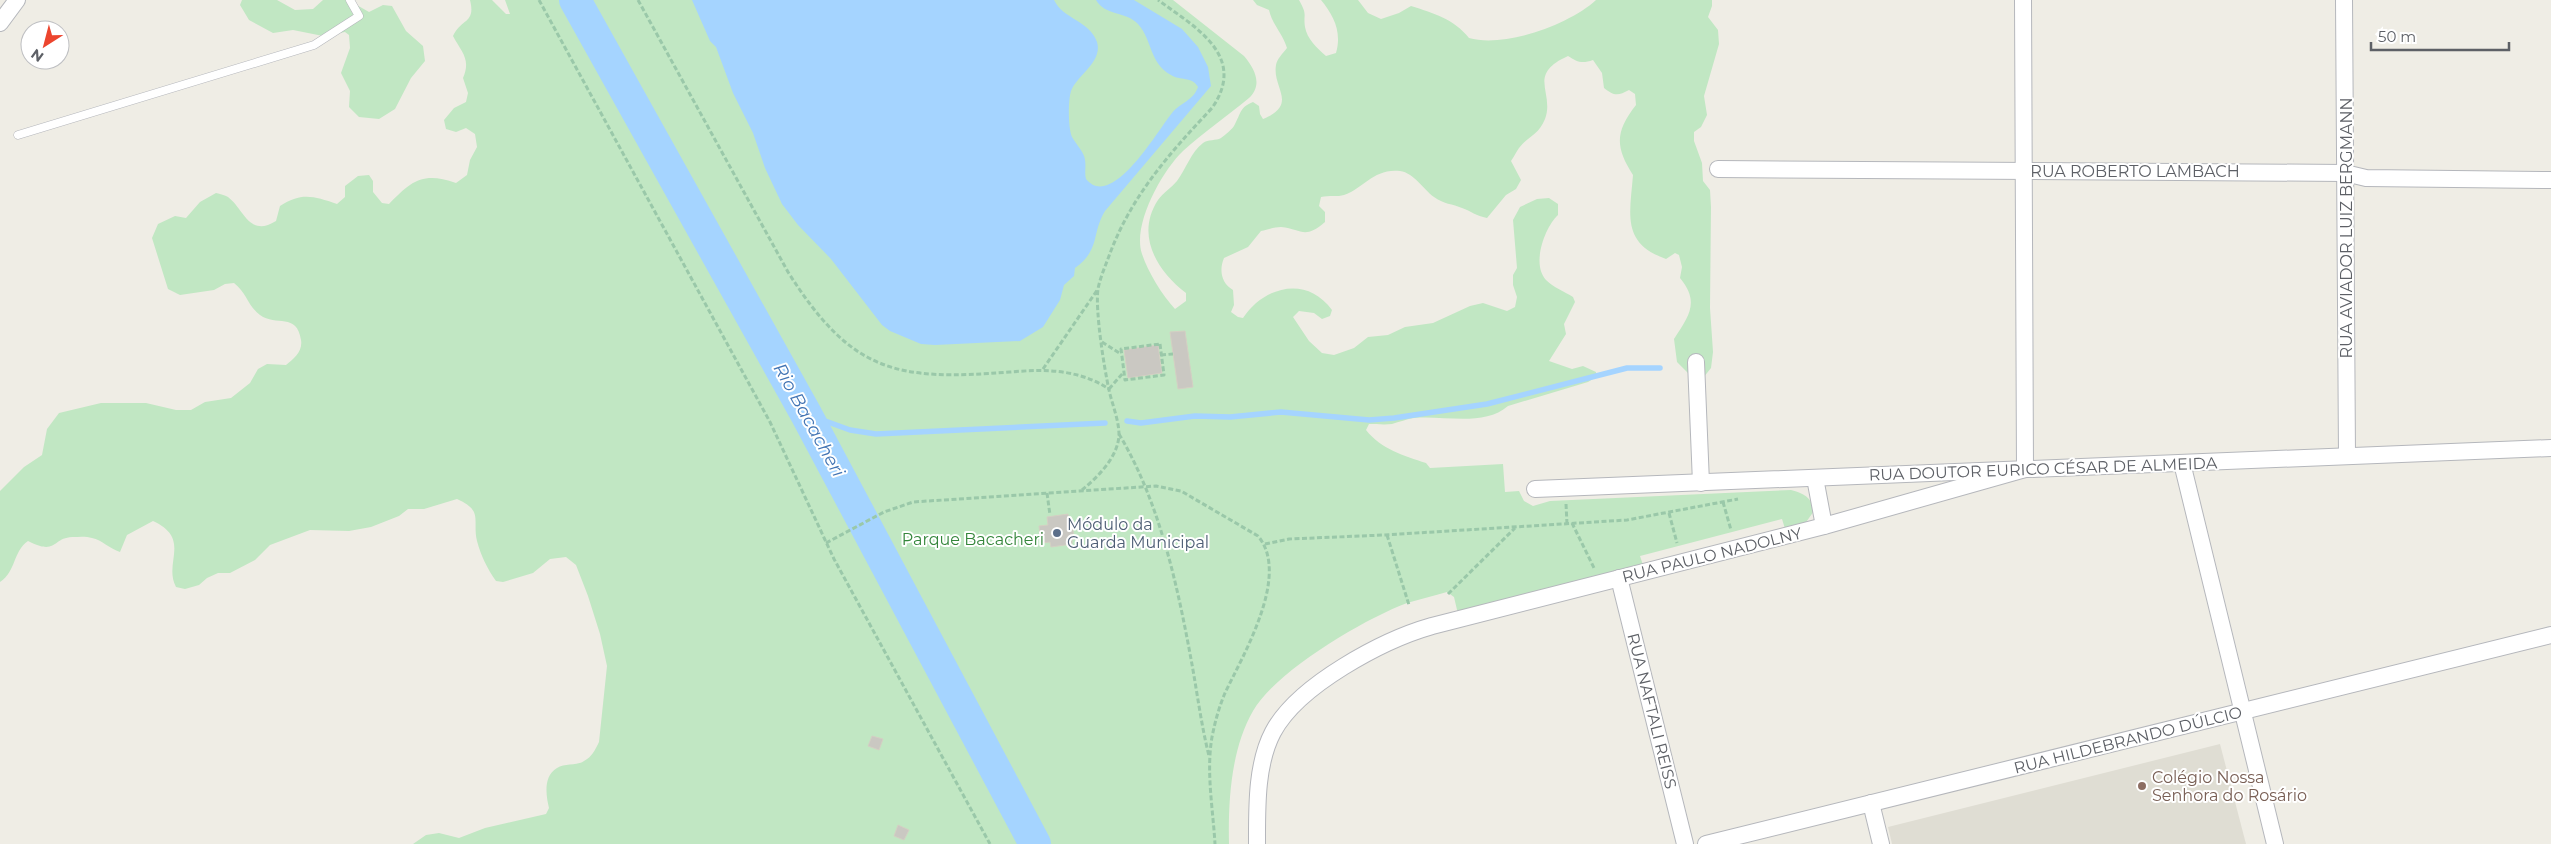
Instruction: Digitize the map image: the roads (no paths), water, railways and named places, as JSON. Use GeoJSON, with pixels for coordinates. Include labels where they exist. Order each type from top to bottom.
{"type":"FeatureCollection","features":[{"type":"Feature","properties":{"kind":"street"},"geometry":{"type":"LineString","coordinates":[[0,23],[17,0]]}},
{"type":"Feature","properties":{"kind":"street"},"geometry":{"type":"LineString","coordinates":[[2023,0],[2025,469]]}},
{"type":"Feature","properties":{"kind":"street","name":"RUA AVIADOR LUIZ BERGMANN"},"geometry":{"type":"LineString","coordinates":[[2344,0],[2347,456]]}},
{"type":"Feature","properties":{"kind":"street","name":"RUA ROBERTO LAMBACH"},"geometry":{"type":"LineString","coordinates":[[1718,169],[2345,173],[2366,178],[2551,180]]}},
{"type":"Feature","properties":{"kind":"street"},"geometry":{"type":"LineString","coordinates":[[1696,362],[1701,482]]}},
{"type":"Feature","properties":{"kind":"street","name":"RUA DOUTOR EURICO CÉSAR DE ALMEIDA"},"geometry":{"type":"LineString","coordinates":[[1535,489],[2551,448]]}},
{"type":"Feature","properties":{"kind":"street"},"geometry":{"type":"LineString","coordinates":[[2182,463],[2275,844]]}},
{"type":"Feature","properties":{"kind":"street","name":"RUA PAULO NADOLNY"},"geometry":{"type":"LineString","coordinates":[[1257,844],[1260,778],[1273,732],[1287,712],[1311,691],[1351,663],[1398,637],[1432,626],[1824,526],[2025,469]]}},
{"type":"Feature","properties":{"kind":"street"},"geometry":{"type":"LineString","coordinates":[[1815,478],[1824,526]]}},
{"type":"Feature","properties":{"kind":"street","name":"RUA NAFTALI REISS"},"geometry":{"type":"LineString","coordinates":[[1619,578],[1685,844]]}},
{"type":"Feature","properties":{"kind":"street","name":"RUA HILDEBRANDO DÚLCIO"},"geometry":{"type":"LineString","coordinates":[[1706,844],[2551,635]]}},
{"type":"Feature","properties":{"kind":"street"},"geometry":{"type":"LineString","coordinates":[[1871,803],[1881,844]]}},
{"type":"Feature","properties":{"kind":"lane"},"geometry":{"type":"LineString","coordinates":[[18,135],[314,45],[359,16],[350,0]]}},
{"type":"Feature","properties":{"kind":"water"},"geometry":{"type":"Polygon","coordinates":[[[692,0],[1054,0],[1064,12],[1089,29],[1097,42],[1098,49],[1093,62],[1071,91],[1069,114],[1072,137],[1085,159],[1086,179],[1097,186],[1108,185],[1121,177],[1134,164],[1175,109],[1190,98],[1198,87],[1193,81],[1174,77],[1164,70],[1155,58],[1138,24],[1128,17],[1105,9],[1096,0],[1134,0],[1182,29],[1198,47],[1208,67],[1211,86],[1105,211],[1089,254],[1075,268],[1074,276],[1064,285],[1060,300],[1043,327],[1020,341],[921,344],[890,331],[882,325],[831,259],[798,225],[782,204],[765,168],[753,133],[733,93],[716,47],[710,41],[692,0]]]}},
{"type":"Feature","properties":{"kind":"waterway","name":"Rio Bacacheri"},"geometry":{"type":"LineString","coordinates":[[575,0],[806,414],[1035,844]]}},
{"type":"Feature","properties":{"kind":"waterway"},"geometry":{"type":"LineString","coordinates":[[1127,421],[1141,423],[1195,416],[1230,417],[1281,412],[1369,420],[1394,418],[1487,404],[1627,368],[1660,368]]}},
{"type":"Feature","properties":{"kind":"waterway"},"geometry":{"type":"LineString","coordinates":[[806,414],[850,430],[876,434],[1105,423]]}},
{"type":"Feature","properties":{"kind":"place","name":"Módulo da Guarda Municipal"},"geometry":{"type":"Point","coordinates":[1057,533]}},
{"type":"Feature","properties":{"kind":"place","name":"Colégio Nossa Senhora do Rosário"},"geometry":{"type":"Point","coordinates":[2142,786]}},
{"type":"Feature","properties":{"kind":"park label","name":"Parque Bacacheri"},"geometry":{"type":"Point","coordinates":[973,539]}}]}
